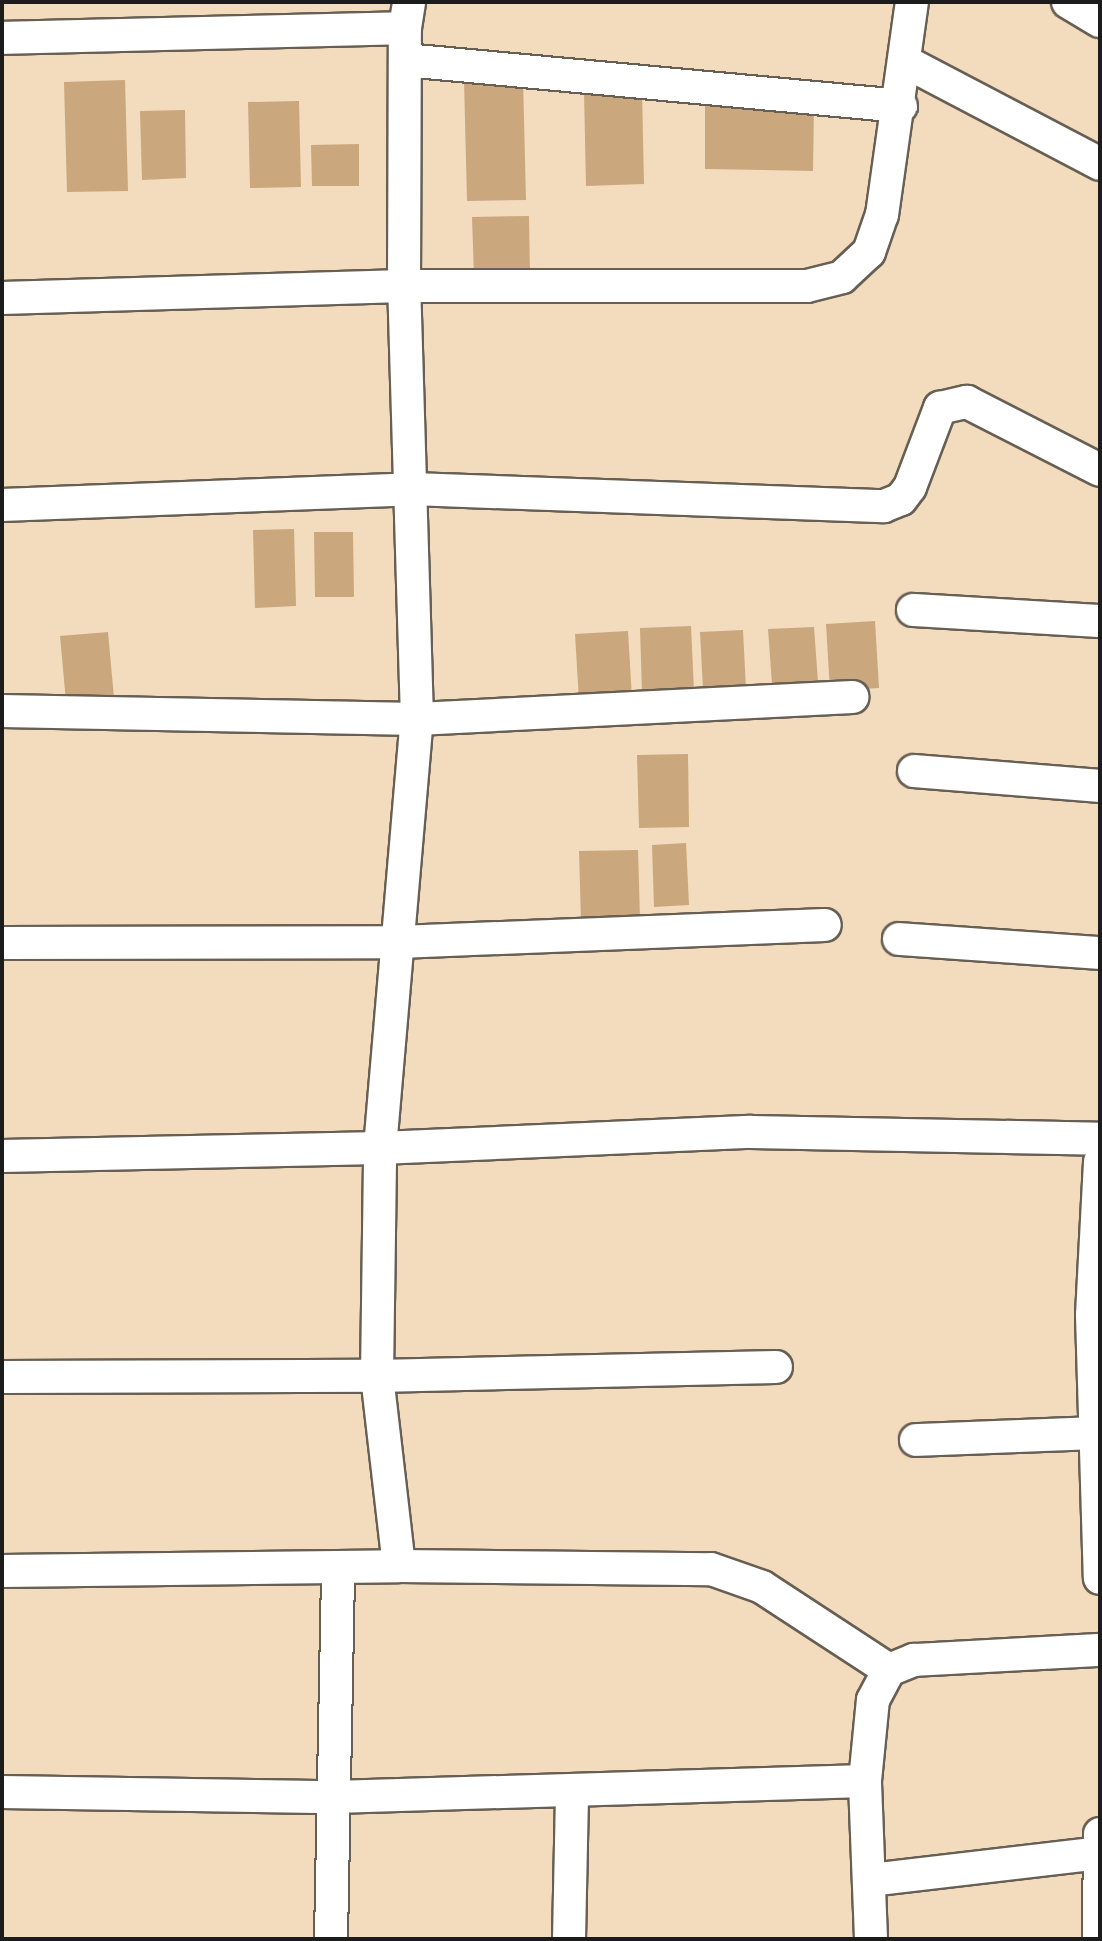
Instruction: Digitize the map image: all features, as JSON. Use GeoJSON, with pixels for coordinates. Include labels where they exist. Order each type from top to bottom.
{"type":"FeatureCollection","features":[{"type":"Feature","properties":{"kind":"street"},"geometry":{"type":"LineString","coordinates":[[2,298],[404,286],[807,286],[842,277],[869,252],[882,215],[901,106],[912,2]]}},
{"type":"Feature","properties":{"kind":"street"},"geometry":{"type":"LineString","coordinates":[[1068,2],[1100,21]]}},
{"type":"Feature","properties":{"kind":"street"},"geometry":{"type":"LineString","coordinates":[[2,38],[407,15],[404,286],[417,719],[380,1148],[377,1376],[399,1566]]}},
{"type":"Feature","properties":{"kind":"street"},"geometry":{"type":"LineString","coordinates":[[405,60],[901,106]]}},
{"type":"Feature","properties":{"kind":"street"},"geometry":{"type":"LineString","coordinates":[[906,62],[1100,164]]}},
{"type":"Feature","properties":{"kind":"street"},"geometry":{"type":"LineString","coordinates":[[2,505],[412,489],[884,506],[901,499],[910,487],[940,408],[967,402],[1100,470]]}},
{"type":"Feature","properties":{"kind":"street"},"geometry":{"type":"LineString","coordinates":[[913,610],[1100,621]]}},
{"type":"Feature","properties":{"kind":"street"},"geometry":{"type":"LineString","coordinates":[[2,711],[417,719],[852,697]]}},
{"type":"Feature","properties":{"kind":"street"},"geometry":{"type":"LineString","coordinates":[[914,771],[1100,786]]}},
{"type":"Feature","properties":{"kind":"street"},"geometry":{"type":"LineString","coordinates":[[2,943],[399,942],[825,925]]}},
{"type":"Feature","properties":{"kind":"street"},"geometry":{"type":"LineString","coordinates":[[899,939],[1100,953]]}},
{"type":"Feature","properties":{"kind":"street"},"geometry":{"type":"LineString","coordinates":[[2,1156],[380,1148],[751,1132],[1100,1139]]}},
{"type":"Feature","properties":{"kind":"street"},"geometry":{"type":"LineString","coordinates":[[1100,1162],[1096,1432],[1100,1578]]}},
{"type":"Feature","properties":{"kind":"street"},"geometry":{"type":"LineString","coordinates":[[2,1377],[377,1376],[776,1367]]}},
{"type":"Feature","properties":{"kind":"street"},"geometry":{"type":"LineString","coordinates":[[916,1440],[1096,1432]]}},
{"type":"Feature","properties":{"kind":"street"},"geometry":{"type":"LineString","coordinates":[[2,1571],[399,1566],[711,1569],[762,1587],[889,1670]]}},
{"type":"Feature","properties":{"kind":"street"},"geometry":{"type":"LineString","coordinates":[[331,1939],[338,1567]]}},
{"type":"Feature","properties":{"kind":"street"},"geometry":{"type":"LineString","coordinates":[[871,1939],[865,1781],[873,1700],[889,1670],[914,1660],[1100,1650]]}},
{"type":"Feature","properties":{"kind":"street"},"geometry":{"type":"LineString","coordinates":[[2,1792],[334,1797],[865,1781]]}},
{"type":"Feature","properties":{"kind":"street"},"geometry":{"type":"LineString","coordinates":[[569,1939],[572,1791]]}},
{"type":"Feature","properties":{"kind":"street"},"geometry":{"type":"LineString","coordinates":[[1099,1939],[1100,1834]]}},
{"type":"Feature","properties":{"kind":"street"},"geometry":{"type":"LineString","coordinates":[[870,1880],[1100,1853]]}},
{"type":"Feature","properties":{"kind":"building"},"geometry":{"type":"Polygon","coordinates":[[[523,79],[526,200],[467,201],[464,80],[523,79]]]}},
{"type":"Feature","properties":{"kind":"building"},"geometry":{"type":"Polygon","coordinates":[[[125,80],[128,191],[67,192],[64,82],[125,80]]]}},
{"type":"Feature","properties":{"kind":"building"},"geometry":{"type":"Polygon","coordinates":[[[642,91],[644,184],[586,186],[584,92],[642,91]]]}},
{"type":"Feature","properties":{"kind":"building"},"geometry":{"type":"Polygon","coordinates":[[[299,101],[301,187],[250,188],[248,102],[299,101]]]}},
{"type":"Feature","properties":{"kind":"building"},"geometry":{"type":"Polygon","coordinates":[[[705,104],[814,106],[813,171],[705,169],[705,104]]]}},
{"type":"Feature","properties":{"kind":"building"},"geometry":{"type":"Polygon","coordinates":[[[185,110],[186,178],[142,180],[140,111],[185,110]]]}},
{"type":"Feature","properties":{"kind":"building"},"geometry":{"type":"Polygon","coordinates":[[[359,144],[359,186],[312,186],[311,145],[359,144]]]}},
{"type":"Feature","properties":{"kind":"building"},"geometry":{"type":"Polygon","coordinates":[[[529,216],[530,275],[474,276],[472,217],[529,216]]]}},
{"type":"Feature","properties":{"kind":"building"},"geometry":{"type":"Polygon","coordinates":[[[294,529],[296,606],[255,608],[253,530],[294,529]]]}},
{"type":"Feature","properties":{"kind":"building"},"geometry":{"type":"Polygon","coordinates":[[[314,532],[353,532],[354,597],[315,597],[314,532]]]}},
{"type":"Feature","properties":{"kind":"building"},"geometry":{"type":"Polygon","coordinates":[[[875,621],[879,688],[830,691],[826,624],[875,621]]]}},
{"type":"Feature","properties":{"kind":"building"},"geometry":{"type":"Polygon","coordinates":[[[691,626],[694,691],[642,693],[640,628],[691,626]]]}},
{"type":"Feature","properties":{"kind":"building"},"geometry":{"type":"Polygon","coordinates":[[[814,627],[818,682],[772,684],[768,629],[814,627]]]}},
{"type":"Feature","properties":{"kind":"building"},"geometry":{"type":"Polygon","coordinates":[[[743,630],[746,689],[703,690],[700,632],[743,630]]]}},
{"type":"Feature","properties":{"kind":"building"},"geometry":{"type":"Polygon","coordinates":[[[628,631],[632,698],[579,701],[575,634],[628,631]]]}},
{"type":"Feature","properties":{"kind":"building"},"geometry":{"type":"Polygon","coordinates":[[[108,632],[114,698],[66,702],[60,636],[108,632]]]}},
{"type":"Feature","properties":{"kind":"building"},"geometry":{"type":"Polygon","coordinates":[[[688,754],[689,827],[639,828],[637,755],[688,754]]]}},
{"type":"Feature","properties":{"kind":"building"},"geometry":{"type":"Polygon","coordinates":[[[686,843],[689,905],[654,907],[652,845],[686,843]]]}},
{"type":"Feature","properties":{"kind":"building"},"geometry":{"type":"Polygon","coordinates":[[[638,850],[640,919],[581,921],[579,851],[638,850]]]}}]}
